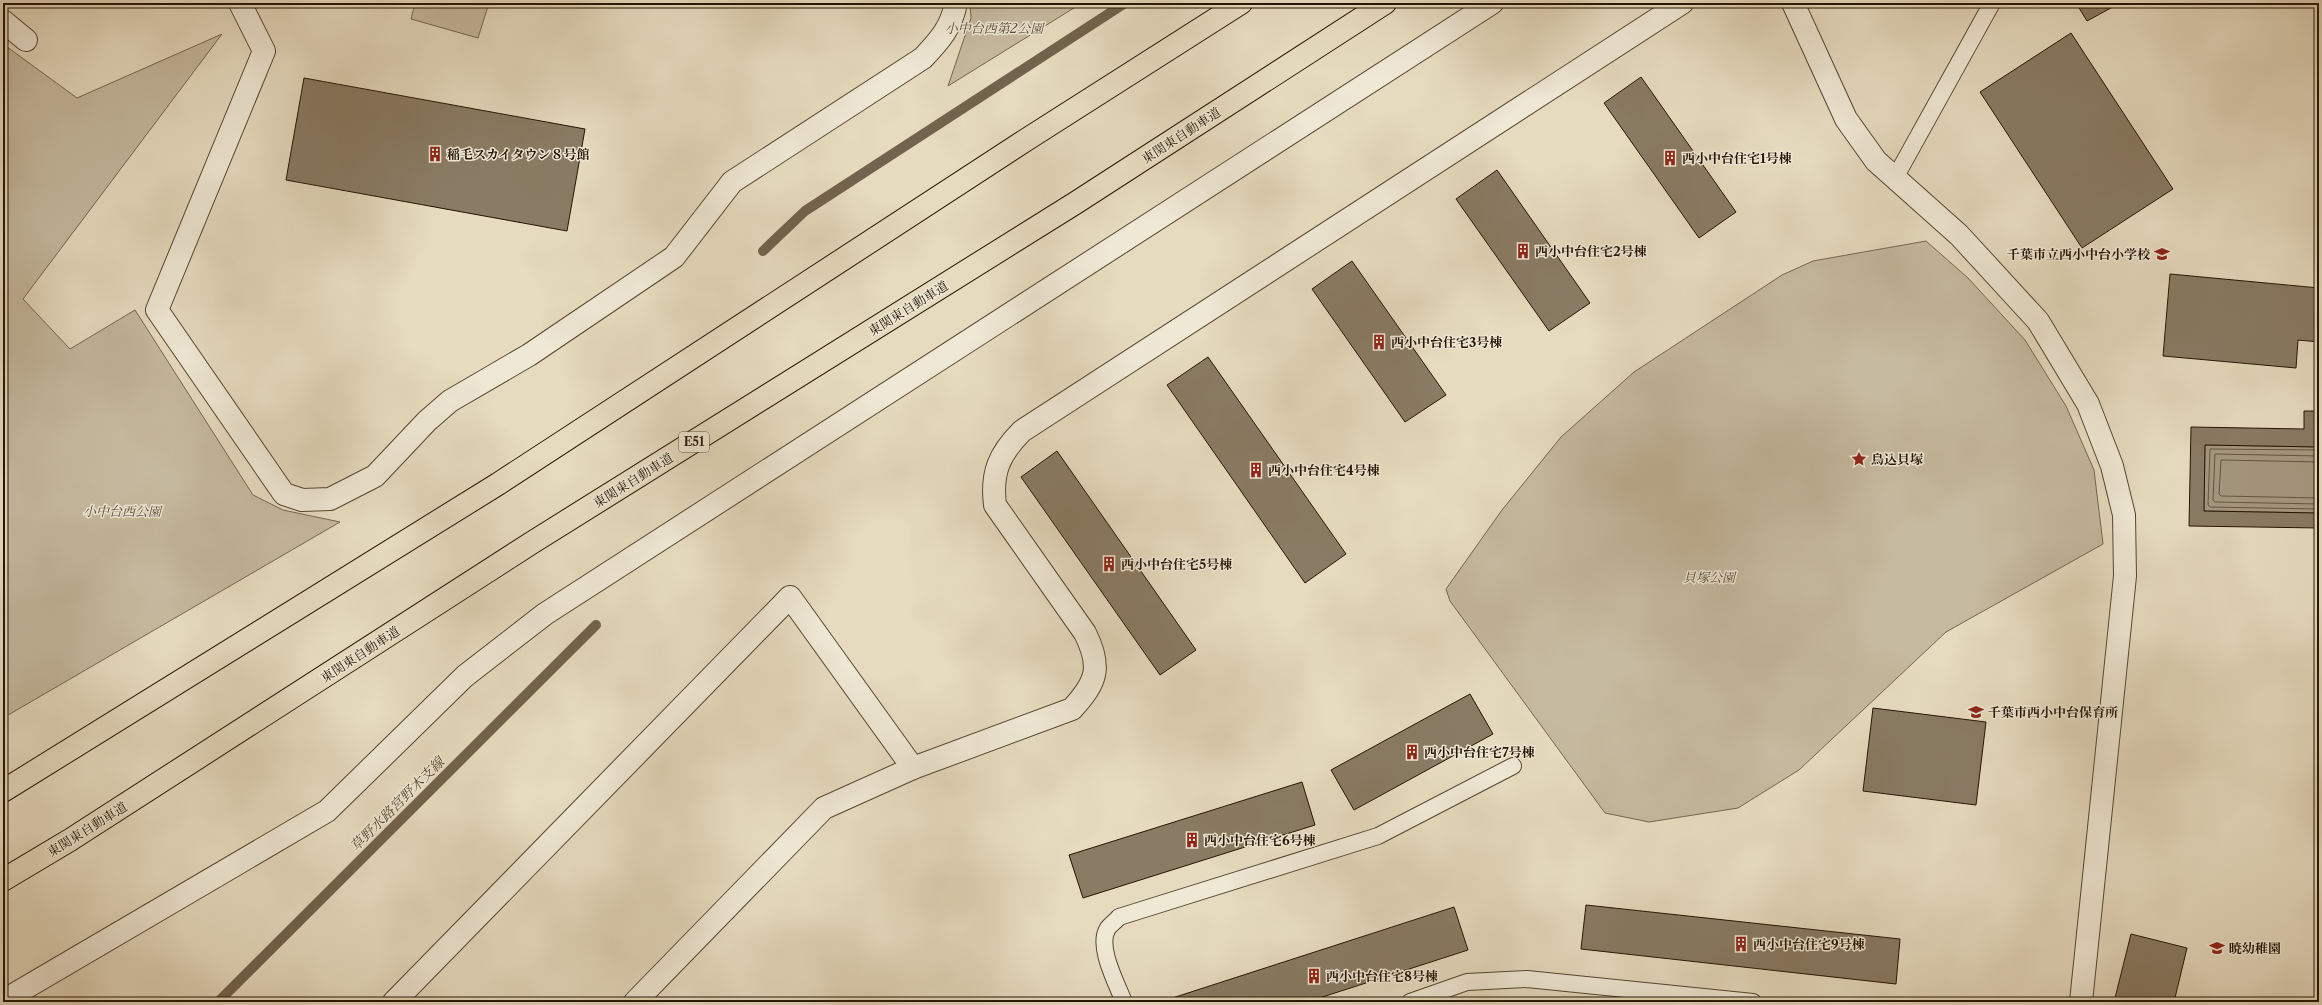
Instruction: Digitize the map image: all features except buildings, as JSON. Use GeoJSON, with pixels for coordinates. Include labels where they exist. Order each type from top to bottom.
{"type":"FeatureCollection","features":[{"type":"Feature","properties":{"kind":"highway"},"geometry":{"type":"LineString","coordinates":[[3,791],[498,484],[1022,142],[1240,3]]}},
{"type":"Feature","properties":{"kind":"highway","name":"東関東自動車道"},"geometry":{"type":"LineString","coordinates":[[3,880],[70,840],[533,542],[1077,202],[1385,3]]}},
{"type":"Feature","properties":{"kind":"street"},"geometry":{"type":"LineString","coordinates":[[240,3],[264,51],[156,310],[284,494],[302,500],[330,499],[375,476],[427,421],[450,401],[529,355],[674,257],[732,182],[923,58],[939,40],[953,20],[956,3]]}},
{"type":"Feature","properties":{"kind":"street"},"geometry":{"type":"LineString","coordinates":[[3,1001],[327,811],[465,676],[545,614],[1492,3]]}},
{"type":"Feature","properties":{"kind":"street"},"geometry":{"type":"LineString","coordinates":[[635,1002],[824,808],[913,768],[1072,709],[1089,691],[1094,674],[1094,652],[1085,633],[995,505],[993,486],[998,464],[1012,440],[1028,427],[1682,3]]}},
{"type":"Feature","properties":{"kind":"street"},"geometry":{"type":"LineString","coordinates":[[1793,3],[1846,118],[1876,161],[1959,235],[2038,321],[2088,404],[2112,466],[2124,515],[2125,576],[2081,1002]]}},
{"type":"Feature","properties":{"kind":"street"},"geometry":{"type":"LineString","coordinates":[[3,21],[26,40]]}},
{"type":"Feature","properties":{"kind":"street"},"geometry":{"type":"LineString","coordinates":[[394,1002],[790,597],[913,768]]}},
{"type":"Feature","properties":{"kind":"lane"},"geometry":{"type":"LineString","coordinates":[[1895,178],[1992,3]]}},
{"type":"Feature","properties":{"kind":"lane"},"geometry":{"type":"LineString","coordinates":[[1124,1002],[1106,957],[1104,943],[1107,929],[1119,917],[1378,836],[1513,766]]}},
{"type":"Feature","properties":{"kind":"lane"},"geometry":{"type":"LineString","coordinates":[[1410,1002],[1467,982],[1527,979],[1753,1002]]}},
{"type":"Feature","properties":{"kind":"green space"},"geometry":{"type":"Polygon","coordinates":[[[415,3],[489,3],[478,38],[411,19],[415,3]]]}},
{"type":"Feature","properties":{"kind":"green space","name":"小中台西第2公園"},"geometry":{"type":"Polygon","coordinates":[[[970,3],[1082,3],[948,86],[971,18],[970,3]]]}},
{"type":"Feature","properties":{"kind":"green space","name":"小中台西公園"},"geometry":{"type":"Polygon","coordinates":[[[222,34],[23,299],[70,349],[135,310],[253,495],[283,510],[340,522],[3,718],[3,44],[77,98],[222,34]]]}},
{"type":"Feature","properties":{"kind":"green space","name":"貝塚公園"},"geometry":{"type":"Polygon","coordinates":[[[1926,241],[1968,278],[2025,340],[2066,406],[2094,470],[2103,544],[1946,632],[1799,770],[1738,808],[1649,822],[1605,813],[1450,601],[1446,589],[1502,510],[1561,437],[1634,372],[1782,275],[1813,261],[1926,241]]]}},
{"type":"Feature","properties":{"kind":"water"},"geometry":{"type":"Polygon","coordinates":[[[2205,445],[2319,447],[2319,513],[2204,511],[2205,445]]]}},
{"type":"Feature","properties":{"kind":"waterway"},"geometry":{"type":"LineString","coordinates":[[763,251],[805,211],[1125,3]]}},
{"type":"Feature","properties":{"kind":"waterway","name":"草野水路宮野木支線"},"geometry":{"type":"LineString","coordinates":[[218,1002],[596,625]]}},
{"type":"Feature","properties":{"kind":"place","name":"稲毛スカイタウン８号館"},"geometry":{"type":"Point","coordinates":[435,154]}},
{"type":"Feature","properties":{"kind":"place","name":"西小中台住宅1号棟"},"geometry":{"type":"Point","coordinates":[1670,158]}},
{"type":"Feature","properties":{"kind":"place","name":"西小中台住宅2号棟"},"geometry":{"type":"Point","coordinates":[1523,251]}},
{"type":"Feature","properties":{"kind":"place","name":"千葉市立西小中台小学校"},"geometry":{"type":"Point","coordinates":[2162,254]}},
{"type":"Feature","properties":{"kind":"place","name":"西小中台住宅3号棟"},"geometry":{"type":"Point","coordinates":[1379,342]}},
{"type":"Feature","properties":{"kind":"place","name":"鳥込貝塚"},"geometry":{"type":"Point","coordinates":[1859,459]}},
{"type":"Feature","properties":{"kind":"place","name":"西小中台住宅4号棟"},"geometry":{"type":"Point","coordinates":[1256,470]}},
{"type":"Feature","properties":{"kind":"place","name":"西小中台住宅5号棟"},"geometry":{"type":"Point","coordinates":[1109,564]}},
{"type":"Feature","properties":{"kind":"place","name":"千葉市西小中台保育所"},"geometry":{"type":"Point","coordinates":[1976,712]}},
{"type":"Feature","properties":{"kind":"place","name":"西小中台住宅7号棟"},"geometry":{"type":"Point","coordinates":[1412,752]}},
{"type":"Feature","properties":{"kind":"place","name":"西小中台住宅6号棟"},"geometry":{"type":"Point","coordinates":[1192,840]}},
{"type":"Feature","properties":{"kind":"place","name":"西小中台住宅9号棟"},"geometry":{"type":"Point","coordinates":[1741,944]}},
{"type":"Feature","properties":{"kind":"place","name":"暁幼稚園"},"geometry":{"type":"Point","coordinates":[2217,948]}},
{"type":"Feature","properties":{"kind":"place","name":"西小中台住宅8号棟"},"geometry":{"type":"Point","coordinates":[1314,976]}}]}
